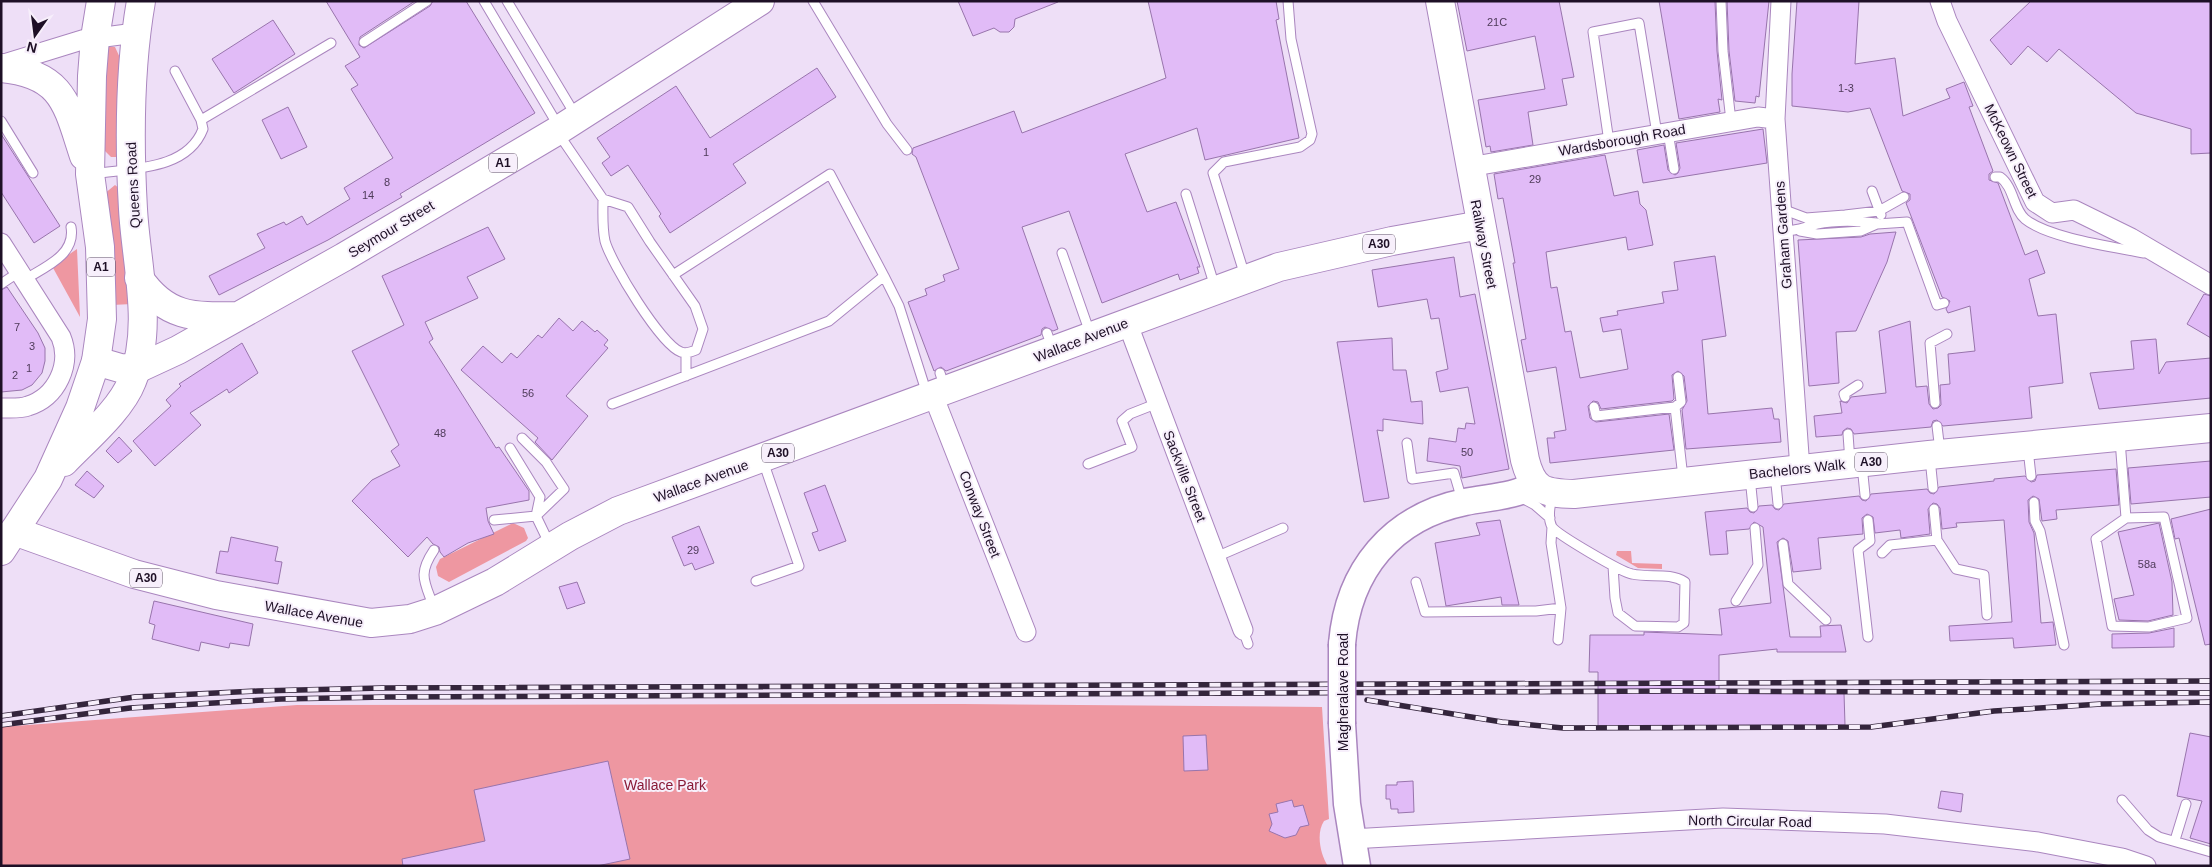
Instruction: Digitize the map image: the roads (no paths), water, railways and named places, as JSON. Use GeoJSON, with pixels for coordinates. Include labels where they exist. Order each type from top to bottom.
{"type":"FeatureCollection","features":[{"type":"Feature","properties":{"kind":"main road","name":"A1"},"geometry":{"type":"LineString","coordinates":[[48,480],[121,401],[118,366],[102,319],[100,247],[90,174],[95,38],[101,1]]}},
{"type":"Feature","properties":{"kind":"main road","name":"Queens Road"},"geometry":{"type":"LineString","coordinates":[[118,366],[143,331],[131,168],[130,120],[135,33],[141,1]]}},
{"type":"Feature","properties":{"kind":"main road","name":"Seymour Street"},"geometry":{"type":"LineString","coordinates":[[118,366],[178,350],[344,257],[565,126],[760,1]]}},
{"type":"Feature","properties":{"kind":"main road","name":"Railway Street"},"geometry":{"type":"LineString","coordinates":[[1440,1],[1524,460],[1541,503]]}},
{"type":"Feature","properties":{"kind":"main road"},"geometry":{"type":"LineString","coordinates":[[1,66],[33,75],[59,91],[69,112],[90,174]]}},
{"type":"Feature","properties":{"kind":"main road","name":"Wallace Avenue"},"geometry":{"type":"LineString","coordinates":[[8,541],[216,596],[283,609],[371,623],[410,619],[435,611],[495,582],[618,511],[762,459],[1050,342],[1091,336],[1279,267],[1347,251],[1480,225]]}},
{"type":"Feature","properties":{"kind":"main road"},"geometry":{"type":"LineString","coordinates":[[140,278],[160,302],[182,314],[194,317],[239,316]]}},
{"type":"Feature","properties":{"kind":"main road","name":"A1"},"geometry":{"type":"LineString","coordinates":[[8,541],[48,480],[89,386],[118,366]]}},
{"type":"Feature","properties":{"kind":"main road","name":"Bachelors Walk"},"geometry":{"type":"LineString","coordinates":[[1541,503],[1574,494],[1684,481],[2211,428]]}},
{"type":"Feature","properties":{"kind":"street","name":"Graham Gardens"},"geometry":{"type":"LineString","coordinates":[[1775,472],[1792,231],[1781,208],[1775,119],[1781,1]]}},
{"type":"Feature","properties":{"kind":"street","name":"McKeown Street"},"geometry":{"type":"LineString","coordinates":[[1940,1],[1947,21],[2035,202],[2052,213],[2074,210],[2164,256],[2211,285]]}},
{"type":"Feature","properties":{"kind":"street"},"geometry":{"type":"LineString","coordinates":[[1,66],[95,38],[135,33]]}},
{"type":"Feature","properties":{"kind":"street","name":"Wardsborough Road"},"geometry":{"type":"LineString","coordinates":[[1469,166],[1731,121],[1758,117],[1775,119]]}},
{"type":"Feature","properties":{"kind":"street"},"geometry":{"type":"LineString","coordinates":[[1,243],[61,337],[64,346],[65,365],[56,386],[38,402],[28,407],[1,408]]}},
{"type":"Feature","properties":{"kind":"street","name":"Sackville Street"},"geometry":{"type":"LineString","coordinates":[[1127,322],[1246,637]]}},
{"type":"Feature","properties":{"kind":"street","name":"Conway Street"},"geometry":{"type":"LineString","coordinates":[[937,389],[1026,632]]}},
{"type":"Feature","properties":{"kind":"street","name":"Magheralave Road"},"geometry":{"type":"LineString","coordinates":[[1357,866],[1351,839],[1342,724],[1342,644],[1344,618],[1352,594],[1363,571],[1378,550],[1397,532],[1414,520],[1462,502],[1541,503]]}},
{"type":"Feature","properties":{"kind":"street","name":"North Circular Road"},"geometry":{"type":"LineString","coordinates":[[1351,839],[1582,825],[1742,818],[1885,824],[1932,829],[2038,842],[2122,858],[2146,866]]}},
{"type":"Feature","properties":{"kind":"lane"},"geometry":{"type":"LineString","coordinates":[[364,42],[427,1]]}},
{"type":"Feature","properties":{"kind":"lane"},"geometry":{"type":"LineString","coordinates":[[484,1],[565,126]]}},
{"type":"Feature","properties":{"kind":"lane"},"geometry":{"type":"LineString","coordinates":[[507,1],[565,126],[603,199],[605,242],[613,261],[662,338],[680,352],[686,353],[696,350],[703,330],[696,306],[628,207],[603,199]]}},
{"type":"Feature","properties":{"kind":"lane"},"geometry":{"type":"LineString","coordinates":[[813,1],[887,124],[907,150]]}},
{"type":"Feature","properties":{"kind":"lane"},"geometry":{"type":"LineString","coordinates":[[1246,279],[1213,173],[1224,162],[1300,147],[1310,140],[1312,134],[1290,40],[1288,1]]}},
{"type":"Feature","properties":{"kind":"lane"},"geometry":{"type":"LineString","coordinates":[[1721,1],[1722,50],[1731,121]]}},
{"type":"Feature","properties":{"kind":"lane"},"geometry":{"type":"LineString","coordinates":[[1609,142],[1604,116],[1605,100],[1593,32],[1639,24],[1663,133],[1674,169]]}},
{"type":"Feature","properties":{"kind":"lane"},"geometry":{"type":"LineString","coordinates":[[200,120],[330,43]]}},
{"type":"Feature","properties":{"kind":"lane"},"geometry":{"type":"LineString","coordinates":[[90,174],[162,164],[184,154],[200,137],[203,129],[200,120],[175,71]]}},
{"type":"Feature","properties":{"kind":"lane"},"geometry":{"type":"LineString","coordinates":[[1,121],[33,173]]}},
{"type":"Feature","properties":{"kind":"lane"},"geometry":{"type":"LineString","coordinates":[[673,275],[830,174],[899,306],[937,389]]}},
{"type":"Feature","properties":{"kind":"lane"},"geometry":{"type":"LineString","coordinates":[[1995,177],[2000,177],[2006,181],[2024,219],[2045,231],[2164,256]]}},
{"type":"Feature","properties":{"kind":"lane"},"geometry":{"type":"LineString","coordinates":[[1872,191],[1879,211],[1880,223]]}},
{"type":"Feature","properties":{"kind":"lane"},"geometry":{"type":"LineString","coordinates":[[1186,194],[1215,290]]}},
{"type":"Feature","properties":{"kind":"lane"},"geometry":{"type":"LineString","coordinates":[[1781,208],[1806,218],[1879,211],[1904,197]]}},
{"type":"Feature","properties":{"kind":"lane"},"geometry":{"type":"LineString","coordinates":[[1792,231],[1816,224],[1860,221],[1880,223],[1907,222],[1937,305],[1944,303]]}},
{"type":"Feature","properties":{"kind":"lane"},"geometry":{"type":"LineString","coordinates":[[1,284],[22,276],[64,254],[71,244],[71,227]]}},
{"type":"Feature","properties":{"kind":"lane"},"geometry":{"type":"LineString","coordinates":[[1062,253],[1091,336]]}},
{"type":"Feature","properties":{"kind":"lane"},"geometry":{"type":"LineString","coordinates":[[612,404],[829,321],[884,276]]}},
{"type":"Feature","properties":{"kind":"lane"},"geometry":{"type":"LineString","coordinates":[[1935,403],[1930,343],[1946,334]]}},
{"type":"Feature","properties":{"kind":"lane"},"geometry":{"type":"LineString","coordinates":[[686,353],[686,376]]}},
{"type":"Feature","properties":{"kind":"lane"},"geometry":{"type":"LineString","coordinates":[[1594,407],[1596,416],[1675,407],[1681,402],[1678,378]]}},
{"type":"Feature","properties":{"kind":"lane"},"geometry":{"type":"LineString","coordinates":[[1845,397],[1844,394],[1858,385]]}},
{"type":"Feature","properties":{"kind":"lane"},"geometry":{"type":"LineString","coordinates":[[1088,464],[1132,448],[1122,420],[1130,414],[1158,403]]}},
{"type":"Feature","properties":{"kind":"lane"},"geometry":{"type":"LineString","coordinates":[[1675,407],[1684,481]]}},
{"type":"Feature","properties":{"kind":"lane"},"geometry":{"type":"LineString","coordinates":[[1933,488],[1937,426]]}},
{"type":"Feature","properties":{"kind":"lane"},"geometry":{"type":"LineString","coordinates":[[1848,434],[1865,495]]}},
{"type":"Feature","properties":{"kind":"lane"},"geometry":{"type":"LineString","coordinates":[[494,520],[536,516],[564,489],[546,462],[522,438]]}},
{"type":"Feature","properties":{"kind":"lane"},"geometry":{"type":"LineString","coordinates":[[2119,438],[2126,518]]}},
{"type":"Feature","properties":{"kind":"lane"},"geometry":{"type":"LineString","coordinates":[[1407,443],[1412,479],[1454,473],[1462,502]]}},
{"type":"Feature","properties":{"kind":"lane"},"geometry":{"type":"LineString","coordinates":[[2028,446],[2031,476]]}},
{"type":"Feature","properties":{"kind":"lane"},"geometry":{"type":"LineString","coordinates":[[510,448],[540,498],[536,516],[551,548]]}},
{"type":"Feature","properties":{"kind":"lane"},"geometry":{"type":"LineString","coordinates":[[756,581],[799,566],[762,459]]}},
{"type":"Feature","properties":{"kind":"lane"},"geometry":{"type":"LineString","coordinates":[[1775,472],[1778,504]]}},
{"type":"Feature","properties":{"kind":"lane"},"geometry":{"type":"LineString","coordinates":[[1753,507],[1775,472]]}},
{"type":"Feature","properties":{"kind":"lane"},"geometry":{"type":"LineString","coordinates":[[2034,502],[2035,521],[2040,531],[2064,644]]}},
{"type":"Feature","properties":{"kind":"lane"},"geometry":{"type":"LineString","coordinates":[[1541,503],[1563,537],[1613,566],[1630,574],[1667,576],[1678,578],[1685,582],[1684,623],[1678,626],[1635,626],[1618,614],[1613,566]]}},
{"type":"Feature","properties":{"kind":"lane"},"geometry":{"type":"LineString","coordinates":[[1541,503],[1551,543],[1561,608],[1558,640]]}},
{"type":"Feature","properties":{"kind":"lane"},"geometry":{"type":"LineString","coordinates":[[1934,509],[1937,540],[1956,569],[1984,575],[1987,615]]}},
{"type":"Feature","properties":{"kind":"lane"},"geometry":{"type":"LineString","coordinates":[[2164,517],[2187,618],[2149,626],[2112,626],[2096,539],[2126,518],[2164,517]]}},
{"type":"Feature","properties":{"kind":"lane"},"geometry":{"type":"LineString","coordinates":[[1868,520],[1870,541],[1858,550],[1868,638]]}},
{"type":"Feature","properties":{"kind":"lane"},"geometry":{"type":"LineString","coordinates":[[1216,556],[1283,528]]}},
{"type":"Feature","properties":{"kind":"lane"},"geometry":{"type":"LineString","coordinates":[[1736,601],[1758,565],[1755,528]]}},
{"type":"Feature","properties":{"kind":"lane"},"geometry":{"type":"LineString","coordinates":[[1882,553],[1890,545],[1937,540]]}},
{"type":"Feature","properties":{"kind":"lane"},"geometry":{"type":"LineString","coordinates":[[1783,544],[1788,584],[1826,620]]}},
{"type":"Feature","properties":{"kind":"lane"},"geometry":{"type":"LineString","coordinates":[[434,550],[425,564],[424,576],[435,611]]}},
{"type":"Feature","properties":{"kind":"lane"},"geometry":{"type":"LineString","coordinates":[[1416,582],[1426,612],[1536,611],[1561,608]]}},
{"type":"Feature","properties":{"kind":"lane"},"geometry":{"type":"LineString","coordinates":[[2122,800],[2148,830],[2159,837],[2175,840],[2211,852]]}},
{"type":"Feature","properties":{"kind":"lane"},"geometry":{"type":"LineString","coordinates":[[2175,840],[2186,804]]}},
{"type":"Feature","properties":{"kind":"railway"},"geometry":{"type":"LineString","coordinates":[[1,716],[135,697],[258,691],[382,688],[2211,681]]}},
{"type":"Feature","properties":{"kind":"railway"},"geometry":{"type":"LineString","coordinates":[[1,725],[130,708],[281,699],[386,697],[1676,691],[2211,693]]}},
{"type":"Feature","properties":{"kind":"railway"},"geometry":{"type":"LineString","coordinates":[[1367,700],[1502,722],[1563,728],[1871,727],[1994,711],[2101,704],[2211,702]]}},
{"type":"Feature","properties":{"kind":"park label","name":"Wallace Park"},"geometry":{"type":"Point","coordinates":[665,785]}}]}
